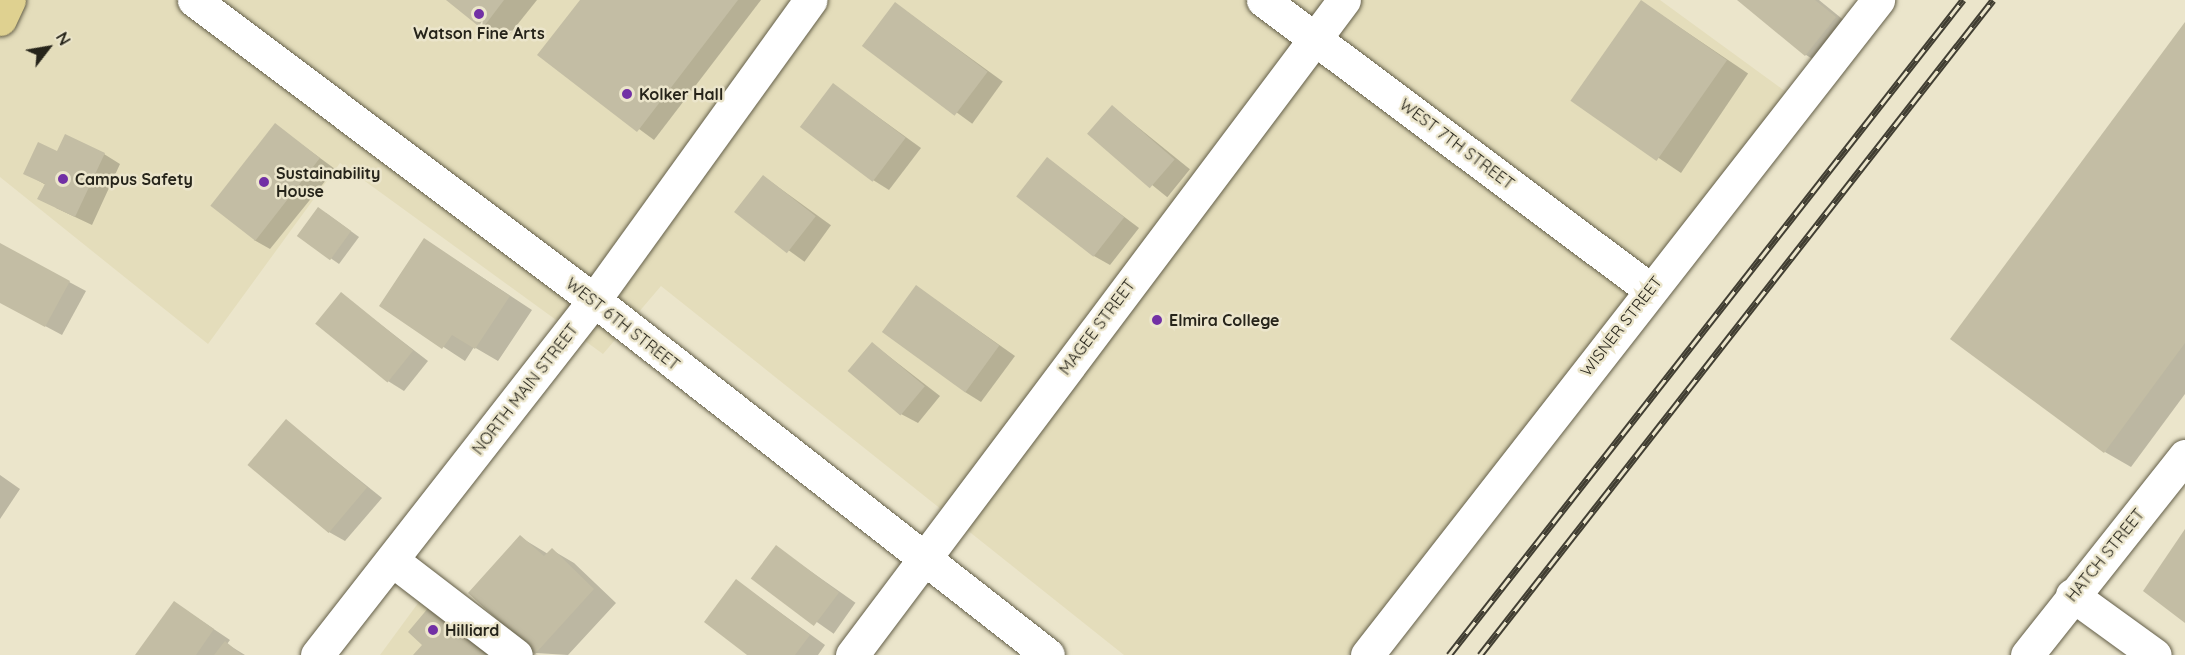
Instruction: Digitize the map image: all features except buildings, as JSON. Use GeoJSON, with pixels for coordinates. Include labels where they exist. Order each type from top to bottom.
{"type":"FeatureCollection","features":[{"type":"Feature","properties":{"kind":"main road"},"geometry":{"type":"LineString","coordinates":[[0,19],[9,0]]}},
{"type":"Feature","properties":{"kind":"street","name":"WEST 6TH STREET"},"geometry":{"type":"LineString","coordinates":[[194,0],[594,300],[922,560],[1048,655]]}},
{"type":"Feature","properties":{"kind":"street","name":"NORTH MAIN STREET"},"geometry":{"type":"LineString","coordinates":[[317,655],[594,300],[810,0]]}},
{"type":"Feature","properties":{"kind":"street","name":"WEST 7TH STREET"},"geometry":{"type":"LineString","coordinates":[[1263,0],[1650,289]]}},
{"type":"Feature","properties":{"kind":"street","name":"MAGEE STREET"},"geometry":{"type":"LineString","coordinates":[[852,655],[1344,0]]}},
{"type":"Feature","properties":{"kind":"street","name":"WISNER STREET"},"geometry":{"type":"LineString","coordinates":[[1367,655],[1650,289],[1878,0]]}},
{"type":"Feature","properties":{"kind":"street","name":"HATCH STREET"},"geometry":{"type":"LineString","coordinates":[[2027,655],[2072,595],[2185,456]]}},
{"type":"Feature","properties":{"kind":"street"},"geometry":{"type":"LineString","coordinates":[[392,560],[516,655]]}},
{"type":"Feature","properties":{"kind":"street"},"geometry":{"type":"LineString","coordinates":[[2072,595],[2156,655]]}},
{"type":"Feature","properties":{"kind":"shaded area","name":"Elmira College"},"geometry":{"type":"Polygon","coordinates":[[[0,0],[1660,0],[1789,94],[1348,655],[1124,655],[661,286],[603,354],[340,163],[208,344],[0,177],[0,0]]]}},
{"type":"Feature","properties":{"kind":"shaded area","name":"Hilliard"},"geometry":{"type":"Polygon","coordinates":[[[424,595],[500,655],[380,655],[424,595]]]}},
{"type":"Feature","properties":{"kind":"railway"},"geometry":{"type":"LineString","coordinates":[[1449,655],[1963,0]]}},
{"type":"Feature","properties":{"kind":"railway"},"geometry":{"type":"LineString","coordinates":[[1480,655],[1993,0]]}},
{"type":"Feature","properties":{"kind":"place","name":"Watson Fine Arts"},"geometry":{"type":"Point","coordinates":[479,14]}},
{"type":"Feature","properties":{"kind":"place","name":"Kolker Hall"},"geometry":{"type":"Point","coordinates":[627,94]}},
{"type":"Feature","properties":{"kind":"place","name":"Campus Safety"},"geometry":{"type":"Point","coordinates":[63,179]}},
{"type":"Feature","properties":{"kind":"place","name":"Sustainability House"},"geometry":{"type":"Point","coordinates":[264,182]}},
{"type":"Feature","properties":{"kind":"place","name":"Elmira College"},"geometry":{"type":"Point","coordinates":[1157,320]}},
{"type":"Feature","properties":{"kind":"place","name":"Hilliard"},"geometry":{"type":"Point","coordinates":[433,630]}}]}
